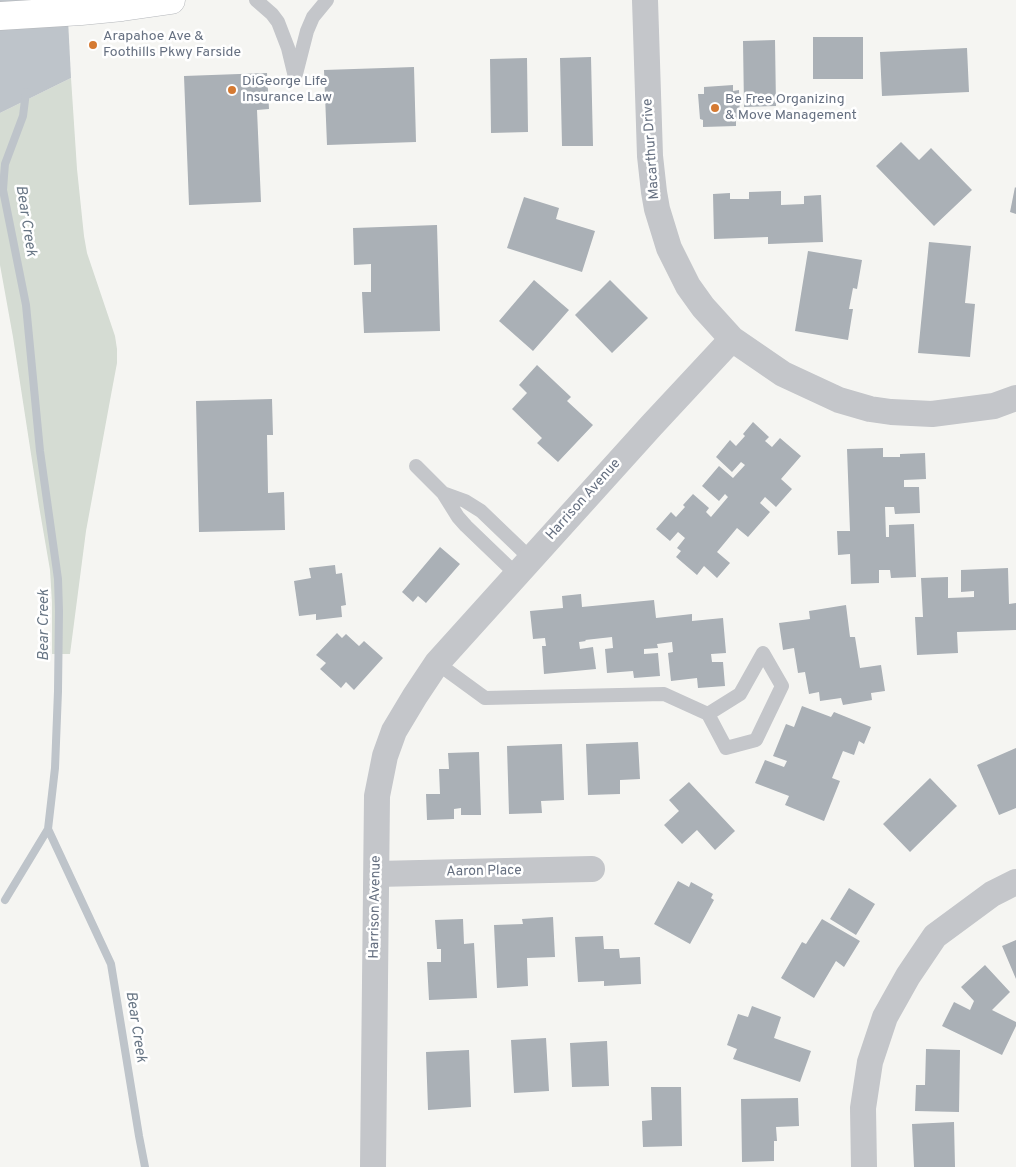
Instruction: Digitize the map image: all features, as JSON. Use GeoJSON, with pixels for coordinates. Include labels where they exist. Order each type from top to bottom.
{"type":"FeatureCollection","features":[{"type":"Feature","properties":{"kind":"main road"},"geometry":{"type":"LineString","coordinates":[[0,16],[122,7],[171,0]]}},
{"type":"Feature","properties":{"kind":"street","name":"Macarthur Drive"},"geometry":{"type":"LineString","coordinates":[[645,0],[650,156],[657,208],[669,248],[688,286],[703,307],[732,339],[783,374],[839,400],[870,409],[932,414],[994,406],[1016,398]]}},
{"type":"Feature","properties":{"kind":"street","name":"Harrison Avenue"},"geometry":{"type":"LineString","coordinates":[[373,1167],[377,796],[384,756],[394,731],[437,663],[732,339]]}},
{"type":"Feature","properties":{"kind":"street","name":"Aaron Place"},"geometry":{"type":"LineString","coordinates":[[376,874],[592,869]]}},
{"type":"Feature","properties":{"kind":"street"},"geometry":{"type":"LineString","coordinates":[[864,1167],[863,1108],[870,1062],[885,1018],[908,976],[935,936],[992,894],[1016,882]]}},
{"type":"Feature","properties":{"kind":"lane"},"geometry":{"type":"LineString","coordinates":[[256,0],[278,22],[288,48],[295,77],[307,31],[313,18],[327,0]]}},
{"type":"Feature","properties":{"kind":"lane"},"geometry":{"type":"LineString","coordinates":[[416,466],[444,493],[466,526],[524,567]]}},
{"type":"Feature","properties":{"kind":"lane"},"geometry":{"type":"LineString","coordinates":[[444,493],[465,501],[481,511],[524,567]]}},
{"type":"Feature","properties":{"kind":"lane"},"geometry":{"type":"LineString","coordinates":[[437,663],[485,698],[664,694],[708,714],[726,748],[756,740],[782,686],[763,653],[740,694],[708,714]]}},
{"type":"Feature","properties":{"kind":"shaded area"},"geometry":{"type":"Polygon","coordinates":[[[0,0],[67,0],[71,78],[0,113],[0,0]]]}},
{"type":"Feature","properties":{"kind":"shaded area"},"geometry":{"type":"Polygon","coordinates":[[[71,78],[84,236],[87,253],[115,336],[117,363],[86,531],[70,654],[52,654],[50,570],[0,265],[0,113],[71,78]]]}},
{"type":"Feature","properties":{"kind":"building"},"geometry":{"type":"Polygon","coordinates":[[[813,37],[863,37],[863,79],[813,79],[813,37]]]}},
{"type":"Feature","properties":{"kind":"building"},"geometry":{"type":"Polygon","coordinates":[[[775,40],[776,106],[744,107],[743,41],[775,40]]]}},
{"type":"Feature","properties":{"kind":"building"},"geometry":{"type":"Polygon","coordinates":[[[967,48],[969,92],[882,96],[880,52],[967,48]]]}},
{"type":"Feature","properties":{"kind":"building"},"geometry":{"type":"Polygon","coordinates":[[[591,57],[593,146],[562,146],[560,58],[591,57]]]}},
{"type":"Feature","properties":{"kind":"building"},"geometry":{"type":"Polygon","coordinates":[[[527,58],[528,132],[491,133],[490,59],[527,58]]]}},
{"type":"Feature","properties":{"kind":"building"},"geometry":{"type":"Polygon","coordinates":[[[414,67],[416,142],[327,145],[324,70],[414,67]]]}},
{"type":"Feature","properties":{"kind":"building"},"geometry":{"type":"Polygon","coordinates":[[[267,73],[269,109],[257,110],[261,202],[189,205],[184,76],[267,73]]]}},
{"type":"Feature","properties":{"kind":"building"},"geometry":{"type":"Polygon","coordinates":[[[733,85],[733,91],[739,90],[740,119],[736,119],[736,126],[703,127],[703,120],[700,119],[698,94],[704,94],[704,87],[733,85]]]}},
{"type":"Feature","properties":{"kind":"building"},"geometry":{"type":"Polygon","coordinates":[[[901,142],[919,160],[931,148],[972,190],[934,226],[876,166],[901,142]]]}},
{"type":"Feature","properties":{"kind":"building"},"geometry":{"type":"Polygon","coordinates":[[[1016,188],[1016,214],[1010,212],[1016,188]]]}},
{"type":"Feature","properties":{"kind":"building"},"geometry":{"type":"Polygon","coordinates":[[[781,191],[781,205],[804,204],[804,196],[821,195],[823,242],[768,244],[768,237],[714,239],[713,194],[730,193],[730,199],[749,199],[749,192],[781,191]]]}},
{"type":"Feature","properties":{"kind":"building"},"geometry":{"type":"Polygon","coordinates":[[[524,197],[559,208],[556,219],[595,231],[582,272],[507,248],[524,197]]]}},
{"type":"Feature","properties":{"kind":"building"},"geometry":{"type":"Polygon","coordinates":[[[437,225],[440,331],[364,333],[362,292],[371,292],[371,264],[354,265],[353,228],[437,225]]]}},
{"type":"Feature","properties":{"kind":"building"},"geometry":{"type":"Polygon","coordinates":[[[929,242],[971,246],[965,303],[975,304],[970,357],[918,353],[929,242]]]}},
{"type":"Feature","properties":{"kind":"building"},"geometry":{"type":"Polygon","coordinates":[[[808,251],[862,260],[857,289],[853,288],[849,309],[853,309],[848,340],[795,331],[808,251]]]}},
{"type":"Feature","properties":{"kind":"building"},"geometry":{"type":"Polygon","coordinates":[[[534,280],[569,310],[533,351],[499,321],[534,280]]]}},
{"type":"Feature","properties":{"kind":"building"},"geometry":{"type":"Polygon","coordinates":[[[610,280],[648,318],[612,353],[575,315],[610,280]]]}},
{"type":"Feature","properties":{"kind":"building"},"geometry":{"type":"Polygon","coordinates":[[[537,365],[571,397],[567,401],[593,425],[558,462],[537,443],[542,438],[512,409],[527,393],[519,385],[537,365]]]}},
{"type":"Feature","properties":{"kind":"building"},"geometry":{"type":"Polygon","coordinates":[[[272,399],[273,435],[267,435],[268,493],[284,492],[285,530],[199,532],[196,401],[272,399]]]}},
{"type":"Feature","properties":{"kind":"building"},"geometry":{"type":"Polygon","coordinates":[[[753,422],[769,437],[765,441],[772,447],[780,438],[801,456],[781,479],[792,489],[776,507],[765,497],[760,503],[770,512],[748,537],[737,528],[717,552],[730,563],[717,578],[704,566],[697,575],[676,557],[681,551],[677,548],[685,538],[678,532],[670,541],[656,529],[671,512],[676,517],[685,507],[683,505],[693,494],[709,508],[706,512],[711,517],[728,497],[725,494],[719,501],[702,486],[719,466],[733,478],[745,465],[741,462],[732,472],[716,457],[730,440],[736,446],[745,436],[743,434],[753,422]]]}},
{"type":"Feature","properties":{"kind":"building"},"geometry":{"type":"Polygon","coordinates":[[[883,448],[883,457],[900,457],[900,454],[925,453],[926,479],[904,480],[904,487],[919,487],[920,513],[895,514],[894,507],[885,507],[886,537],[889,537],[889,525],[914,524],[916,577],[891,578],[890,570],[879,570],[879,583],[851,584],[850,554],[838,555],[837,531],[850,531],[847,449],[883,448]]]}},
{"type":"Feature","properties":{"kind":"building"},"geometry":{"type":"Polygon","coordinates":[[[440,547],[460,564],[426,603],[418,596],[413,602],[402,592],[440,547]]]}},
{"type":"Feature","properties":{"kind":"building"},"geometry":{"type":"Polygon","coordinates":[[[335,565],[336,574],[342,573],[346,605],[341,606],[342,617],[316,620],[316,614],[299,616],[294,581],[311,578],[309,568],[335,565]]]}},
{"type":"Feature","properties":{"kind":"building"},"geometry":{"type":"Polygon","coordinates":[[[1008,568],[1009,604],[1016,603],[1016,630],[957,632],[958,653],[917,655],[915,617],[923,617],[921,578],[948,577],[948,598],[974,597],[974,591],[961,592],[961,570],[1008,568]]]}},
{"type":"Feature","properties":{"kind":"building"},"geometry":{"type":"Polygon","coordinates":[[[581,594],[582,607],[654,600],[656,618],[692,614],[692,621],[723,618],[726,653],[711,654],[712,662],[723,662],[725,686],[698,688],[697,678],[671,681],[668,653],[673,652],[672,642],[657,644],[658,648],[644,649],[644,654],[658,653],[660,676],[634,678],[633,671],[607,673],[605,649],[613,648],[612,637],[579,642],[580,649],[593,647],[596,669],[544,674],[542,646],[546,646],[545,638],[533,639],[530,611],[563,608],[562,596],[581,594]]]}},
{"type":"Feature","properties":{"kind":"building"},"geometry":{"type":"Polygon","coordinates":[[[846,605],[850,637],[855,637],[860,668],[881,665],[885,691],[871,693],[872,700],[843,705],[841,698],[820,701],[819,692],[809,694],[805,672],[798,673],[794,648],[783,650],[779,623],[810,619],[809,611],[846,605]]]}},
{"type":"Feature","properties":{"kind":"building"},"geometry":{"type":"Polygon","coordinates":[[[337,633],[342,638],[346,634],[359,646],[364,641],[383,658],[354,690],[346,682],[341,688],[320,669],[326,663],[316,655],[337,633]]]}},
{"type":"Feature","properties":{"kind":"building"},"geometry":{"type":"Polygon","coordinates":[[[802,706],[831,717],[834,712],[871,727],[864,744],[859,741],[854,755],[843,751],[832,778],[840,781],[824,821],[785,805],[789,796],[755,783],[765,760],[784,767],[787,761],[773,756],[786,724],[794,727],[802,706]]]}},
{"type":"Feature","properties":{"kind":"building"},"geometry":{"type":"Polygon","coordinates":[[[638,742],[640,779],[620,780],[620,794],[588,795],[586,744],[638,742]]]}},
{"type":"Feature","properties":{"kind":"building"},"geometry":{"type":"Polygon","coordinates":[[[562,744],[564,800],[541,801],[542,813],[509,814],[507,746],[562,744]]]}},
{"type":"Feature","properties":{"kind":"building"},"geometry":{"type":"Polygon","coordinates":[[[1016,748],[1016,808],[999,815],[977,765],[1016,748]]]}},
{"type":"Feature","properties":{"kind":"building"},"geometry":{"type":"Polygon","coordinates":[[[479,752],[481,815],[461,815],[461,808],[454,809],[454,819],[427,820],[426,794],[440,794],[439,769],[449,769],[448,753],[479,752]]]}},
{"type":"Feature","properties":{"kind":"building"},"geometry":{"type":"Polygon","coordinates":[[[930,778],[957,806],[910,852],[883,824],[930,778]]]}},
{"type":"Feature","properties":{"kind":"building"},"geometry":{"type":"Polygon","coordinates":[[[689,782],[735,831],[715,850],[697,830],[682,844],[664,825],[679,811],[669,800],[689,782]]]}},
{"type":"Feature","properties":{"kind":"building"},"geometry":{"type":"Polygon","coordinates":[[[678,881],[689,887],[691,882],[713,894],[711,898],[714,900],[690,944],[654,924],[678,881]]]}},
{"type":"Feature","properties":{"kind":"building"},"geometry":{"type":"Polygon","coordinates":[[[849,888],[875,904],[856,935],[830,919],[849,888]]]}},
{"type":"Feature","properties":{"kind":"building"},"geometry":{"type":"Polygon","coordinates":[[[553,917],[555,957],[527,958],[528,986],[497,988],[494,925],[523,924],[522,919],[553,917]]]}},
{"type":"Feature","properties":{"kind":"building"},"geometry":{"type":"Polygon","coordinates":[[[463,919],[464,944],[474,943],[477,998],[429,1000],[427,962],[441,962],[441,949],[437,949],[435,920],[463,919]]]}},
{"type":"Feature","properties":{"kind":"building"},"geometry":{"type":"Polygon","coordinates":[[[822,919],[860,941],[844,967],[836,961],[814,998],[781,978],[802,942],[806,944],[822,919]]]}},
{"type":"Feature","properties":{"kind":"building"},"geometry":{"type":"Polygon","coordinates":[[[603,936],[604,949],[619,949],[620,958],[640,957],[641,984],[604,986],[604,981],[578,982],[575,937],[603,936]]]}},
{"type":"Feature","properties":{"kind":"building"},"geometry":{"type":"Polygon","coordinates":[[[1016,940],[1016,979],[1002,946],[1016,940]]]}},
{"type":"Feature","properties":{"kind":"building"},"geometry":{"type":"Polygon","coordinates":[[[985,965],[1010,992],[992,1010],[1016,1022],[1016,1026],[1002,1055],[942,1026],[954,1002],[970,1010],[974,1001],[961,987],[985,965]]]}},
{"type":"Feature","properties":{"kind":"building"},"geometry":{"type":"Polygon","coordinates":[[[752,1006],[781,1017],[774,1038],[811,1051],[800,1082],[733,1059],[737,1049],[727,1045],[738,1014],[748,1017],[752,1006]]]}},
{"type":"Feature","properties":{"kind":"building"},"geometry":{"type":"Polygon","coordinates":[[[546,1038],[549,1091],[514,1093],[511,1040],[546,1038]]]}},
{"type":"Feature","properties":{"kind":"building"},"geometry":{"type":"Polygon","coordinates":[[[607,1041],[609,1086],[572,1087],[570,1043],[607,1041]]]}},
{"type":"Feature","properties":{"kind":"building"},"geometry":{"type":"Polygon","coordinates":[[[926,1049],[960,1050],[959,1112],[915,1111],[916,1085],[925,1085],[926,1049]]]}},
{"type":"Feature","properties":{"kind":"building"},"geometry":{"type":"Polygon","coordinates":[[[469,1050],[471,1107],[428,1110],[426,1052],[469,1050]]]}},
{"type":"Feature","properties":{"kind":"building"},"geometry":{"type":"Polygon","coordinates":[[[651,1087],[681,1087],[682,1146],[643,1147],[642,1121],[652,1120],[651,1087]]]}},
{"type":"Feature","properties":{"kind":"building"},"geometry":{"type":"Polygon","coordinates":[[[798,1098],[799,1126],[776,1127],[777,1141],[774,1141],[774,1161],[742,1162],[741,1099],[798,1098]]]}},
{"type":"Feature","properties":{"kind":"building"},"geometry":{"type":"Polygon","coordinates":[[[954,1122],[955,1167],[914,1167],[912,1124],[954,1122]]]}},
{"type":"Feature","properties":{"kind":"waterway","name":"Bear Creek"},"geometry":{"type":"LineString","coordinates":[[26,92],[23,116],[5,164],[3,190],[26,305],[40,451],[58,579],[58,691],[55,768],[48,829],[111,964],[145,1167]]}},
{"type":"Feature","properties":{"kind":"waterway"},"geometry":{"type":"LineString","coordinates":[[5,900],[48,829]]}},
{"type":"Feature","properties":{"kind":"place","name":"Arapahoe Ave & Foothills Pkwy Farside"},"geometry":{"type":"Point","coordinates":[93,45]}},
{"type":"Feature","properties":{"kind":"place","name":"DiGeorge Life Insurance Law"},"geometry":{"type":"Point","coordinates":[232,90]}},
{"type":"Feature","properties":{"kind":"place","name":"Be Free Organizing & Move Management"},"geometry":{"type":"Point","coordinates":[715,108]}}]}
